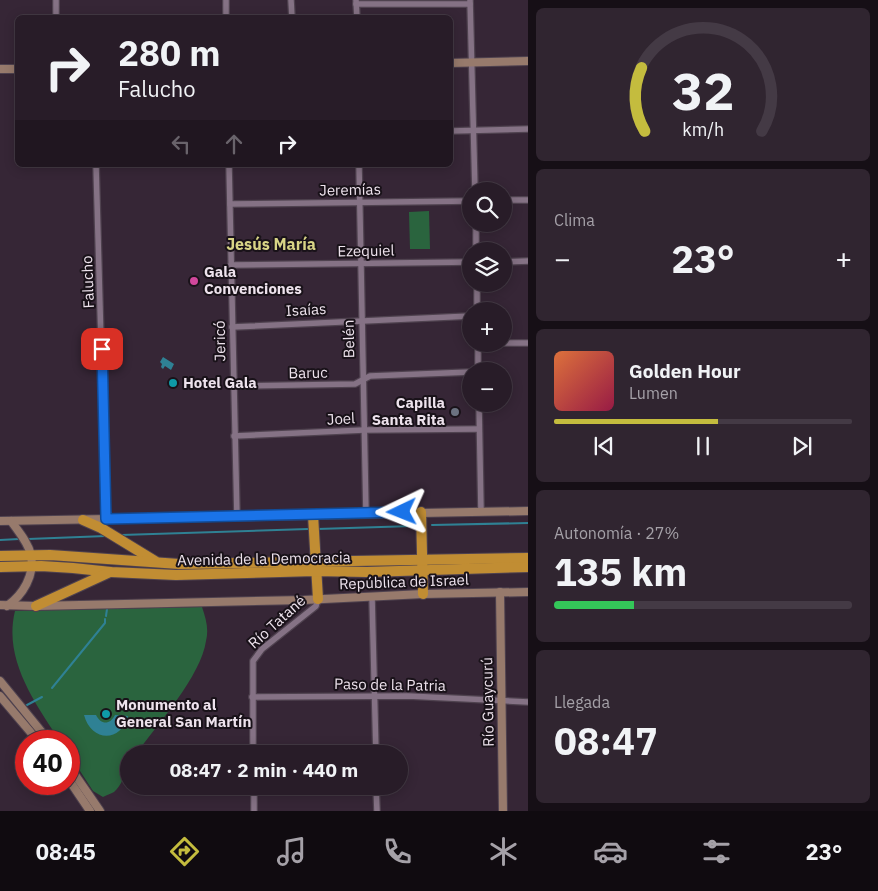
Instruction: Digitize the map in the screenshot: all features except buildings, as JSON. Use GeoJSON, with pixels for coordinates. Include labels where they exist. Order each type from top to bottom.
{"type":"FeatureCollection","features":[{"type":"Feature","properties":{"kind":"highway"},"geometry":{"type":"LineString","coordinates":[[421,512],[422,594]]}},
{"type":"Feature","properties":{"kind":"highway"},"geometry":{"type":"LineString","coordinates":[[313,516],[318,599]]}},
{"type":"Feature","properties":{"kind":"highway"},"geometry":{"type":"LineString","coordinates":[[83,520],[101,528],[158,563]]}},
{"type":"Feature","properties":{"kind":"highway","name":"Avenida de la Democracia"},"geometry":{"type":"LineString","coordinates":[[0,556],[73,568],[176,575],[315,566]]}},
{"type":"Feature","properties":{"kind":"highway","name":"Avenida de la Democracia"},"geometry":{"type":"LineString","coordinates":[[0,567],[31,560],[315,566],[367,572],[423,565],[528,558]]}},
{"type":"Feature","properties":{"kind":"highway","name":"Avenida de la Democracia"},"geometry":{"type":"LineString","coordinates":[[423,565],[528,567]]}},
{"type":"Feature","properties":{"kind":"highway"},"geometry":{"type":"LineString","coordinates":[[36,606],[111,572]]}},
{"type":"Feature","properties":{"kind":"street"},"geometry":{"type":"LineString","coordinates":[[56,0],[56,15]]}},
{"type":"Feature","properties":{"kind":"street"},"geometry":{"type":"LineString","coordinates":[[226,0],[226,15]]}},
{"type":"Feature","properties":{"kind":"street"},"geometry":{"type":"LineString","coordinates":[[291,0],[292,15]]}},
{"type":"Feature","properties":{"kind":"street"},"geometry":{"type":"LineString","coordinates":[[357,15],[356,2],[470,2],[475,182]]}},
{"type":"Feature","properties":{"kind":"street"},"geometry":{"type":"LineString","coordinates":[[453,63],[528,61]]}},
{"type":"Feature","properties":{"kind":"street"},"geometry":{"type":"LineString","coordinates":[[0,69],[15,69]]}},
{"type":"Feature","properties":{"kind":"street"},"geometry":{"type":"LineString","coordinates":[[453,131],[528,129]]}},
{"type":"Feature","properties":{"kind":"street","name":"Falucho"},"geometry":{"type":"LineString","coordinates":[[96,167],[106,519]]}},
{"type":"Feature","properties":{"kind":"street","name":"Jericó"},"geometry":{"type":"LineString","coordinates":[[229,167],[237,517]]}},
{"type":"Feature","properties":{"kind":"street","name":"Belén"},"geometry":{"type":"LineString","coordinates":[[359,167],[366,513]]}},
{"type":"Feature","properties":{"kind":"street","name":"Jeremías"},"geometry":{"type":"LineString","coordinates":[[230,204],[462,200]]}},
{"type":"Feature","properties":{"kind":"street"},"geometry":{"type":"LineString","coordinates":[[512,200],[528,200]]}},
{"type":"Feature","properties":{"kind":"street"},"geometry":{"type":"LineString","coordinates":[[512,262],[528,261]]}},
{"type":"Feature","properties":{"kind":"street","name":"Ezequiel"},"geometry":{"type":"LineString","coordinates":[[231,265],[462,262]]}},
{"type":"Feature","properties":{"kind":"street","name":"Isaías"},"geometry":{"type":"LineString","coordinates":[[232,327],[462,316]]}},
{"type":"Feature","properties":{"kind":"street"},"geometry":{"type":"LineString","coordinates":[[512,343],[528,343]]}},
{"type":"Feature","properties":{"kind":"street","name":"Baruc"},"geometry":{"type":"LineString","coordinates":[[233,386],[355,384],[370,376],[462,372]]}},
{"type":"Feature","properties":{"kind":"street"},"geometry":{"type":"LineString","coordinates":[[479,412],[481,511]]}},
{"type":"Feature","properties":{"kind":"street","name":"Joel"},"geometry":{"type":"LineString","coordinates":[[234,436],[364,430],[479,429]]}},
{"type":"Feature","properties":{"kind":"street"},"geometry":{"type":"LineString","coordinates":[[0,521],[528,511]]}},
{"type":"Feature","properties":{"kind":"street"},"geometry":{"type":"LineString","coordinates":[[3,606],[16,599],[30,576],[31,560],[25,540],[11,521]]}},
{"type":"Feature","properties":{"kind":"street","name":"Río Guaycurú"},"geometry":{"type":"LineString","coordinates":[[500,592],[502,811]]}},
{"type":"Feature","properties":{"kind":"street","name":"República de Israel"},"geometry":{"type":"LineString","coordinates":[[36,606],[528,592]]}},
{"type":"Feature","properties":{"kind":"street"},"geometry":{"type":"LineString","coordinates":[[372,597],[376,745]]}},
{"type":"Feature","properties":{"kind":"street","name":"Río Tatané"},"geometry":{"type":"LineString","coordinates":[[253,745],[253,662],[262,649],[316,606],[318,599]]}},
{"type":"Feature","properties":{"kind":"street"},"geometry":{"type":"LineString","coordinates":[[3,606],[36,606]]}},
{"type":"Feature","properties":{"kind":"street"},"geometry":{"type":"LineString","coordinates":[[0,681],[40,730]]}},
{"type":"Feature","properties":{"kind":"street"},"geometry":{"type":"LineString","coordinates":[[0,696],[29,730]]}},
{"type":"Feature","properties":{"kind":"street","name":"Paso de la Patria"},"geometry":{"type":"LineString","coordinates":[[252,697],[408,696],[528,702]]}},
{"type":"Feature","properties":{"kind":"street"},"geometry":{"type":"LineString","coordinates":[[80,782],[100,811]]}},
{"type":"Feature","properties":{"kind":"street"},"geometry":{"type":"LineString","coordinates":[[79,795],[90,811]]}},
{"type":"Feature","properties":{"kind":"street"},"geometry":{"type":"LineString","coordinates":[[254,795],[254,811]]}},
{"type":"Feature","properties":{"kind":"street"},"geometry":{"type":"LineString","coordinates":[[376,795],[377,811]]}},
{"type":"Feature","properties":{"kind":"green space"},"geometry":{"type":"Polygon","coordinates":[[[429,211],[430,249],[410,249],[409,212],[429,211]]]}},
{"type":"Feature","properties":{"kind":"green space"},"geometry":{"type":"Polygon","coordinates":[[[202,607],[207,624],[207,637],[196,669],[177,700],[143,745],[120,745],[120,785],[113,793],[103,797],[93,791],[80,771],[80,730],[53,730],[32,696],[17,663],[13,646],[12,629],[15,611],[202,607]]]}},
{"type":"Feature","properties":{"kind":"water"},"geometry":{"type":"Polygon","coordinates":[[[163,357],[174,364],[171,370],[165,366],[163,369],[161,367],[162,364],[160,362],[163,357]]]}},
{"type":"Feature","properties":{"kind":"water"},"geometry":{"type":"Polygon","coordinates":[[[84,715],[96,715],[103,722],[111,721],[115,715],[128,716],[119,731],[113,735],[106,736],[93,730],[84,715]]]}},
{"type":"Feature","properties":{"kind":"waterway"},"geometry":{"type":"LineString","coordinates":[[432,525],[528,523]]}},
{"type":"Feature","properties":{"kind":"waterway"},"geometry":{"type":"LineString","coordinates":[[317,529],[413,526]]}},
{"type":"Feature","properties":{"kind":"waterway"},"geometry":{"type":"LineString","coordinates":[[121,535],[308,529]]}},
{"type":"Feature","properties":{"kind":"waterway"},"geometry":{"type":"LineString","coordinates":[[28,539],[106,536]]}},
{"type":"Feature","properties":{"kind":"waterway"},"geometry":{"type":"LineString","coordinates":[[0,540],[19,539]]}},
{"type":"Feature","properties":{"kind":"waterway"},"geometry":{"type":"LineString","coordinates":[[106,616],[107,609]]}},
{"type":"Feature","properties":{"kind":"waterway"},"geometry":{"type":"LineString","coordinates":[[52,688],[105,623],[105,619]]}},
{"type":"Feature","properties":{"kind":"waterway"},"geometry":{"type":"LineString","coordinates":[[27,705],[42,697]]}},
{"type":"Feature","properties":{"kind":"place","name":"Gala Convenciones"},"geometry":{"type":"Point","coordinates":[194,281]}},
{"type":"Feature","properties":{"kind":"place","name":"Hotel Gala"},"geometry":{"type":"Point","coordinates":[173,383]}},
{"type":"Feature","properties":{"kind":"place","name":"Capilla Santa Rita"},"geometry":{"type":"Point","coordinates":[455,412]}},
{"type":"Feature","properties":{"kind":"place","name":"Monumento al General San Martín"},"geometry":{"type":"Point","coordinates":[106,714]}},
{"type":"Feature","properties":{"kind":"district","name":"Jesús María"},"geometry":{"type":"Point","coordinates":[271,244]}},
{"type":"Feature","properties":{"kind":"route"},"geometry":{"type":"LineString","coordinates":[[102,349],[106,519],[313,516],[402,512]]}}]}
